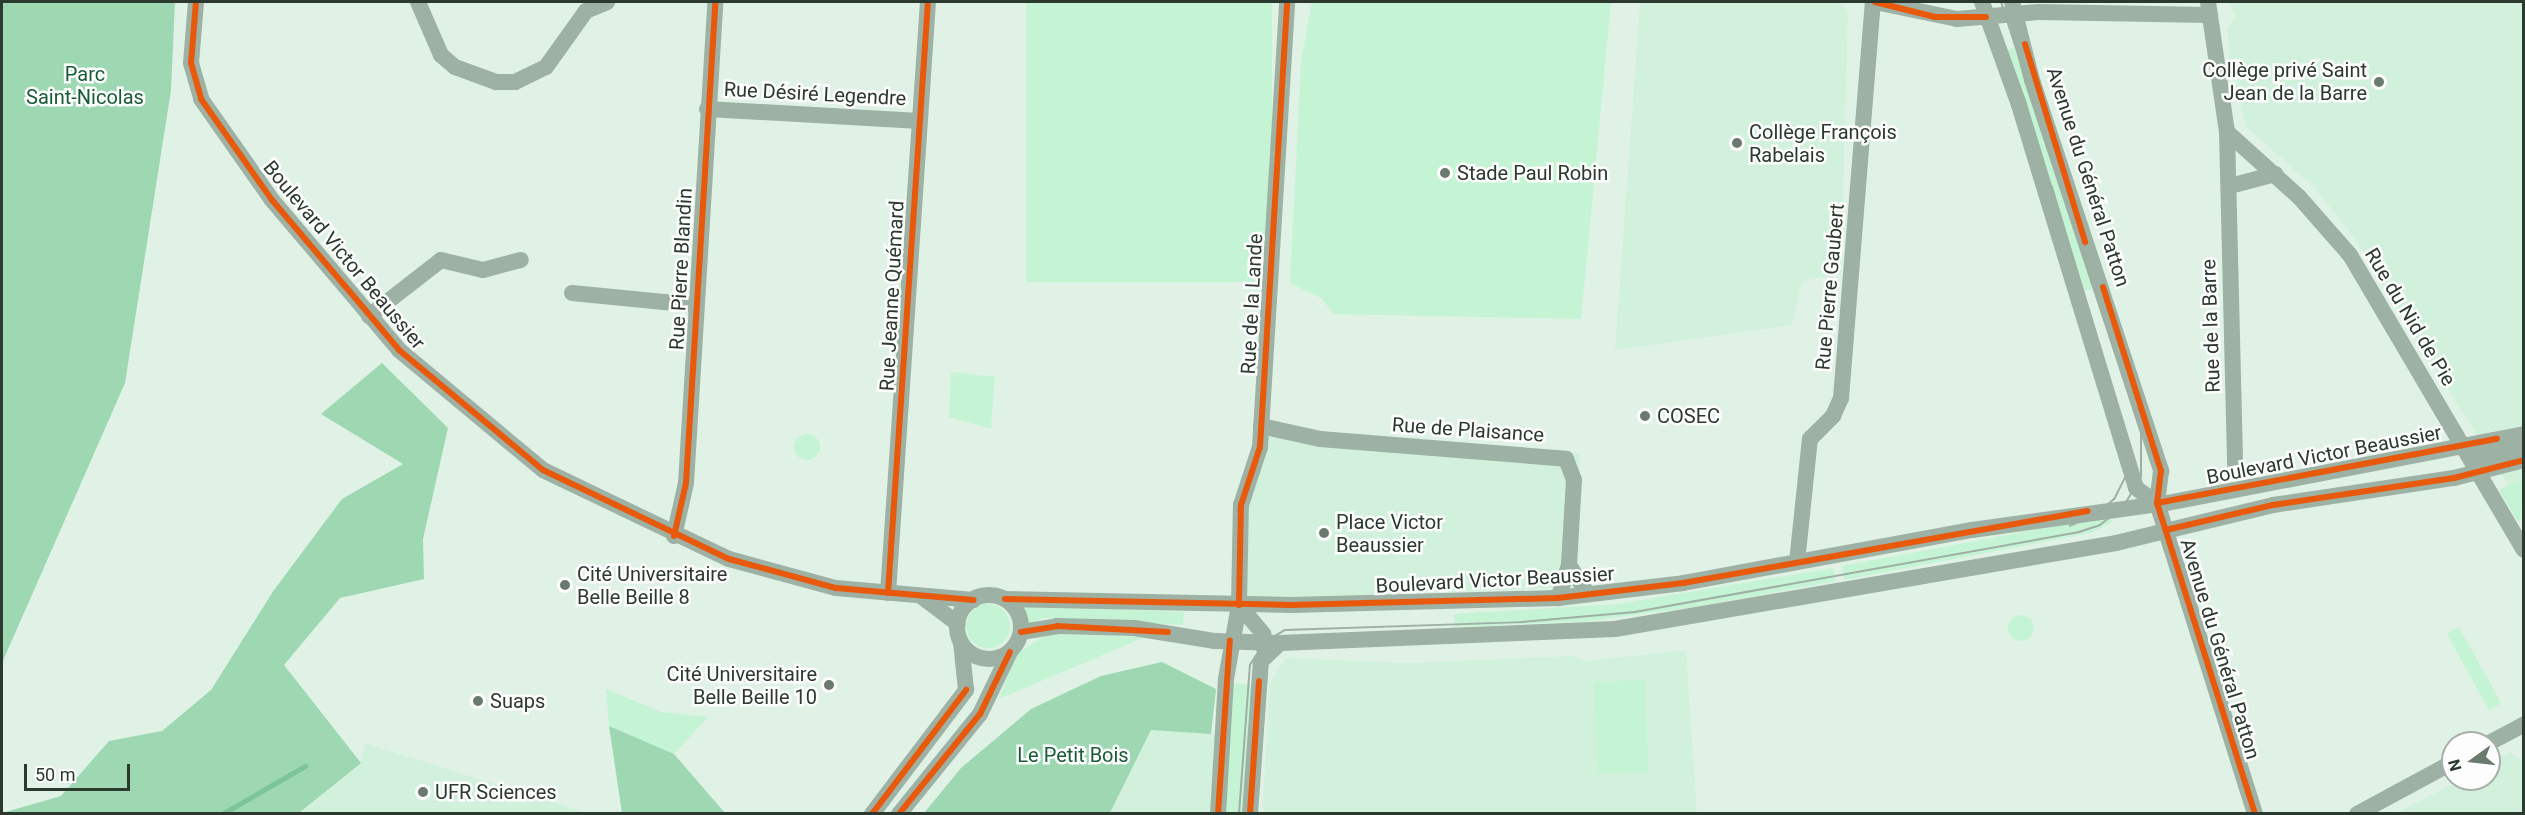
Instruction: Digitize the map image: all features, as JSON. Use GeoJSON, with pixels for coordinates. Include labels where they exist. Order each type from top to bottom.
{"type":"FeatureCollection","features":[{"type":"Feature","properties":{"kind":"street","name":"Boulevard Victor Beaussier"},"geometry":{"type":"LineString","coordinates":[[196,2],[191,63],[201,99],[272,200],[369,316],[466,410],[543,470],[674,536],[785,576],[888,593],[973,600]]}},
{"type":"Feature","properties":{"kind":"street"},"geometry":{"type":"LineString","coordinates":[[418,2],[441,55],[455,67],[499,82],[546,68],[586,11],[607,2]]}},
{"type":"Feature","properties":{"kind":"street","name":"Rue Pierre Blandin"},"geometry":{"type":"LineString","coordinates":[[674,536],[686,483],[694,305],[715,2]]}},
{"type":"Feature","properties":{"kind":"street","name":"Rue Jeanne Quémard"},"geometry":{"type":"LineString","coordinates":[[888,593],[928,2]]}},
{"type":"Feature","properties":{"kind":"street","name":"Rue de la Lande"},"geometry":{"type":"LineString","coordinates":[[1218,813],[1230,640],[1239,605],[1241,505],[1261,426],[1287,2]]}},
{"type":"Feature","properties":{"kind":"street"},"geometry":{"type":"LineString","coordinates":[[1874,2],[1935,17],[1984,9],[2014,8],[2209,8]]}},
{"type":"Feature","properties":{"kind":"street","name":"Rue Pierre Gaubert"},"geometry":{"type":"LineString","coordinates":[[1797,562],[1798,523],[1811,435],[1833,416],[1841,398],[1874,2]]}},
{"type":"Feature","properties":{"kind":"street","name":"Avenue du Général Patton"},"geometry":{"type":"LineString","coordinates":[[2014,8],[2032,80],[2161,471],[2157,503],[2255,813]]}},
{"type":"Feature","properties":{"kind":"street","name":"Rue de la Barre"},"geometry":{"type":"LineString","coordinates":[[2209,8],[2228,132],[2235,465]]}},
{"type":"Feature","properties":{"kind":"street"},"geometry":{"type":"LineString","coordinates":[[1984,9],[2019,105],[2136,488],[2157,503]]}},
{"type":"Feature","properties":{"kind":"street","name":"Rue Désiré Legendre"},"geometry":{"type":"LineString","coordinates":[[707,109],[920,121]]}},
{"type":"Feature","properties":{"kind":"street","name":"Rue du Nid de Pie"},"geometry":{"type":"LineString","coordinates":[[2228,132],[2275,174],[2350,255],[2523,550]]}},
{"type":"Feature","properties":{"kind":"street"},"geometry":{"type":"LineString","coordinates":[[2230,186],[2275,174]]}},
{"type":"Feature","properties":{"kind":"street","name":"Boulevard Victor Beaussier"},"geometry":{"type":"LineString","coordinates":[[369,316],[441,260],[483,270],[521,260]]}},
{"type":"Feature","properties":{"kind":"street"},"geometry":{"type":"LineString","coordinates":[[572,293],[694,305]]}},
{"type":"Feature","properties":{"kind":"street","name":"Rue de Plaisance"},"geometry":{"type":"LineString","coordinates":[[1261,426],[1320,439],[1566,459],[1574,480],[1569,565],[1558,598]]}},
{"type":"Feature","properties":{"kind":"street","name":"Boulevard Victor Beaussier"},"geometry":{"type":"LineString","coordinates":[[1005,599],[1239,605],[1558,598],[1797,562],[2157,503],[2523,434]]}},
{"type":"Feature","properties":{"kind":"street"},"geometry":{"type":"LineString","coordinates":[[2476,472],[2479,456],[2523,446]]}},
{"type":"Feature","properties":{"kind":"street","name":"Boulevard Victor Beaussier"},"geometry":{"type":"LineString","coordinates":[[1021,632],[1057,626],[1134,628],[1273,643],[1615,628],[2166,530],[2273,505],[2476,472],[2523,460]]}},
{"type":"Feature","properties":{"kind":"street"},"geometry":{"type":"LineString","coordinates":[[1569,565],[1588,594]]}},
{"type":"Feature","properties":{"kind":"street"},"geometry":{"type":"LineString","coordinates":[[872,813],[966,690],[958,624],[973,600],[992,595],[1005,599],[1018,613],[1021,632],[980,714],[899,813]]}},
{"type":"Feature","properties":{"kind":"street"},"geometry":{"type":"LineString","coordinates":[[921,596],[958,624]]}},
{"type":"Feature","properties":{"kind":"street"},"geometry":{"type":"LineString","coordinates":[[1239,605],[1273,643],[1261,661],[1250,813]]}},
{"type":"Feature","properties":{"kind":"street"},"geometry":{"type":"LineString","coordinates":[[961,642],[979,658],[1010,652]]}},
{"type":"Feature","properties":{"kind":"street"},"geometry":{"type":"LineString","coordinates":[[2501,736],[2523,724]]}},
{"type":"Feature","properties":{"kind":"street"},"geometry":{"type":"LineString","coordinates":[[2357,813],[2441,768]]}},
{"type":"Feature","properties":{"kind":"shaded area"},"geometry":{"type":"Polygon","coordinates":[[[1026,2],[1272,2],[1272,282],[1026,282],[1026,2]]]}},
{"type":"Feature","properties":{"kind":"shaded area","name":"Stade Paul Robin"},"geometry":{"type":"Polygon","coordinates":[[[1312,2],[1611,2],[1581,319],[1334,314],[1321,298],[1290,283],[1301,62],[1312,2]]]}},
{"type":"Feature","properties":{"kind":"shaded area","name":"Collège François Rabelais"},"geometry":{"type":"Polygon","coordinates":[[[1640,2],[1839,2],[1848,11],[1841,275],[1802,281],[1792,325],[1615,350],[1640,2]]]}},
{"type":"Feature","properties":{"kind":"shaded area"},"geometry":{"type":"Polygon","coordinates":[[[2229,2],[2523,2],[2523,509],[2350,232],[2312,185],[2246,127],[2230,62],[2227,28],[2236,17],[2229,2]]]}},
{"type":"Feature","properties":{"kind":"shaded area"},"geometry":{"type":"Polygon","coordinates":[[[2018,46],[2098,287],[2079,293],[2006,50],[2018,46]]]}},
{"type":"Feature","properties":{"kind":"shaded area"},"geometry":{"type":"Polygon","coordinates":[[[951,372],[995,377],[991,429],[949,417],[951,372]]]}},
{"type":"Feature","properties":{"kind":"shaded area"},"geometry":{"type":"Polygon","coordinates":[[[807,434],[816,438],[820,447],[816,456],[807,460],[798,456],[794,447],[798,438],[807,434]]]}},
{"type":"Feature","properties":{"kind":"shaded area"},"geometry":{"type":"Polygon","coordinates":[[[1265,436],[1580,454],[1578,587],[1248,600],[1247,517],[1265,436]]]}},
{"type":"Feature","properties":{"kind":"shaded area"},"geometry":{"type":"Polygon","coordinates":[[[2523,479],[2521,520],[2518,522],[2499,490],[2523,479]]]}},
{"type":"Feature","properties":{"kind":"shaded area"},"geometry":{"type":"Polygon","coordinates":[[[2108,516],[2113,522],[2090,533],[1844,580],[1842,566],[2108,516]]]}},
{"type":"Feature","properties":{"kind":"shaded area"},"geometry":{"type":"Polygon","coordinates":[[[1833,568],[1836,581],[1695,607],[1589,621],[1455,627],[1454,614],[1618,604],[1833,568]]]}},
{"type":"Feature","properties":{"kind":"shaded area"},"geometry":{"type":"Polygon","coordinates":[[[988,604],[1004,610],[1010,626],[1004,642],[988,648],[972,642],[966,626],[972,610],[988,604]]]}},
{"type":"Feature","properties":{"kind":"shaded area"},"geometry":{"type":"Polygon","coordinates":[[[1022,605],[1184,612],[1183,625],[1043,618],[1028,624],[1022,605]]]}},
{"type":"Feature","properties":{"kind":"shaded area"},"geometry":{"type":"Polygon","coordinates":[[[2021,615],[2030,619],[2034,628],[2030,637],[2021,641],[2012,637],[2008,628],[2012,619],[2021,615]]]}},
{"type":"Feature","properties":{"kind":"shaded area"},"geometry":{"type":"Polygon","coordinates":[[[2459,627],[2501,703],[2489,710],[2447,634],[2459,627]]]}},
{"type":"Feature","properties":{"kind":"shaded area"},"geometry":{"type":"Polygon","coordinates":[[[1047,634],[1145,637],[999,699],[1016,655],[1047,634]]]}},
{"type":"Feature","properties":{"kind":"shaded area"},"geometry":{"type":"Polygon","coordinates":[[[1686,650],[1697,813],[1262,814],[1270,684],[1285,658],[1406,663],[1571,656],[1587,661],[1686,650]]]}},
{"type":"Feature","properties":{"kind":"shaded area"},"geometry":{"type":"Polygon","coordinates":[[[1645,680],[1648,772],[1597,774],[1594,682],[1645,680]]]}},
{"type":"Feature","properties":{"kind":"shaded area"},"geometry":{"type":"Polygon","coordinates":[[[1233,683],[1254,685],[1243,814],[1222,814],[1233,683]]]}},
{"type":"Feature","properties":{"kind":"shaded area"},"geometry":{"type":"Polygon","coordinates":[[[606,689],[661,712],[708,717],[674,754],[609,726],[606,689]]]}},
{"type":"Feature","properties":{"kind":"shaded area"},"geometry":{"type":"Polygon","coordinates":[[[1152,729],[1215,734],[1210,813],[1110,814],[1152,729]]]}},
{"type":"Feature","properties":{"kind":"shaded area","name":"UFR Sciences"},"geometry":{"type":"Polygon","coordinates":[[[365,743],[587,813],[299,814],[360,763],[365,743]]]}},
{"type":"Feature","properties":{"kind":"shaded area"},"geometry":{"type":"Polygon","coordinates":[[[2510,752],[2523,762],[2523,813],[2396,813],[2441,790],[2501,791],[2501,757],[2510,752]]]}},
{"type":"Feature","properties":{"kind":"green space","name":"Parc Saint-Nicolas"},"geometry":{"type":"Polygon","coordinates":[[[2,2],[175,2],[171,90],[125,383],[2,663],[2,2]]]}},
{"type":"Feature","properties":{"kind":"green space"},"geometry":{"type":"Polygon","coordinates":[[[382,363],[448,428],[423,539],[424,579],[340,598],[284,665],[361,763],[299,813],[2,813],[61,796],[109,741],[162,731],[211,690],[274,590],[342,499],[403,464],[321,414],[382,363]]]}},
{"type":"Feature","properties":{"kind":"green space","name":"Le Petit Bois"},"geometry":{"type":"Polygon","coordinates":[[[1162,662],[1216,689],[1211,734],[1151,730],[1110,813],[924,813],[961,768],[1031,709],[1101,676],[1162,662]]]}},
{"type":"Feature","properties":{"kind":"green space"},"geometry":{"type":"Polygon","coordinates":[[[609,726],[674,754],[725,813],[622,813],[609,726]]]}},
{"type":"Feature","properties":{"kind":"waterway"},"geometry":{"type":"LineString","coordinates":[[222,814],[305,766]]}},
{"type":"Feature","properties":{"kind":"tram line"},"geometry":{"type":"LineString","coordinates":[[1239,814],[1250,665],[1265,642],[1285,630],[1522,622],[1635,612],[2079,532],[2100,525],[2124,506],[2141,476],[2141,433],[2001,2]]}},
{"type":"Feature","properties":{"kind":"tram line"},"geometry":{"type":"LineString","coordinates":[[2052,186],[2130,446],[2128,473],[2115,499],[2098,514],[2071,526]]}},
{"type":"Feature","properties":{"kind":"cycle path"},"geometry":{"type":"LineString","coordinates":[[196,2],[191,63],[201,99],[272,200],[399,350],[543,470],[729,559],[836,588],[973,600]]}},
{"type":"Feature","properties":{"kind":"cycle path"},"geometry":{"type":"LineString","coordinates":[[674,536],[686,483],[715,2]]}},
{"type":"Feature","properties":{"kind":"cycle path"},"geometry":{"type":"LineString","coordinates":[[888,593],[928,2]]}},
{"type":"Feature","properties":{"kind":"cycle path"},"geometry":{"type":"LineString","coordinates":[[1239,605],[1241,505],[1260,447],[1287,2]]}},
{"type":"Feature","properties":{"kind":"cycle path"},"geometry":{"type":"LineString","coordinates":[[1875,2],[1935,17],[1986,17]]}},
{"type":"Feature","properties":{"kind":"cycle path"},"geometry":{"type":"LineString","coordinates":[[2025,44],[2085,242]]}},
{"type":"Feature","properties":{"kind":"cycle path"},"geometry":{"type":"LineString","coordinates":[[2103,287],[2161,471],[2157,503],[2255,814]]}},
{"type":"Feature","properties":{"kind":"cycle path"},"geometry":{"type":"LineString","coordinates":[[2157,503],[2497,439]]}},
{"type":"Feature","properties":{"kind":"cycle path"},"geometry":{"type":"LineString","coordinates":[[2166,530],[2273,505],[2454,478],[2524,460]]}},
{"type":"Feature","properties":{"kind":"cycle path"},"geometry":{"type":"LineString","coordinates":[[1005,599],[1291,605],[1558,598],[1683,583],[2088,511]]}},
{"type":"Feature","properties":{"kind":"cycle path"},"geometry":{"type":"LineString","coordinates":[[1021,632],[1057,626],[1168,632]]}},
{"type":"Feature","properties":{"kind":"cycle path"},"geometry":{"type":"LineString","coordinates":[[1218,814],[1230,640]]}},
{"type":"Feature","properties":{"kind":"cycle path"},"geometry":{"type":"LineString","coordinates":[[899,814],[980,714],[1010,652]]}},
{"type":"Feature","properties":{"kind":"cycle path"},"geometry":{"type":"LineString","coordinates":[[1250,814],[1259,681]]}},
{"type":"Feature","properties":{"kind":"cycle path"},"geometry":{"type":"LineString","coordinates":[[872,814],[966,690]]}},
{"type":"Feature","properties":{"kind":"place","name":"Collège privé Saint Jean de la Barre"},"geometry":{"type":"Point","coordinates":[2379,82]}},
{"type":"Feature","properties":{"kind":"place","name":"Collège François Rabelais"},"geometry":{"type":"Point","coordinates":[1737,143]}},
{"type":"Feature","properties":{"kind":"place","name":"Stade Paul Robin"},"geometry":{"type":"Point","coordinates":[1445,173]}},
{"type":"Feature","properties":{"kind":"place","name":"COSEC"},"geometry":{"type":"Point","coordinates":[1645,416]}},
{"type":"Feature","properties":{"kind":"place","name":"Place Victor Beaussier"},"geometry":{"type":"Point","coordinates":[1324,533]}},
{"type":"Feature","properties":{"kind":"place","name":"Cité Universitaire Belle Beille 8"},"geometry":{"type":"Point","coordinates":[565,585]}},
{"type":"Feature","properties":{"kind":"place","name":"Cité Universitaire Belle Beille 10"},"geometry":{"type":"Point","coordinates":[829,685]}},
{"type":"Feature","properties":{"kind":"place","name":"Suaps"},"geometry":{"type":"Point","coordinates":[478,701]}},
{"type":"Feature","properties":{"kind":"place","name":"UFR Sciences"},"geometry":{"type":"Point","coordinates":[423,792]}}]}
